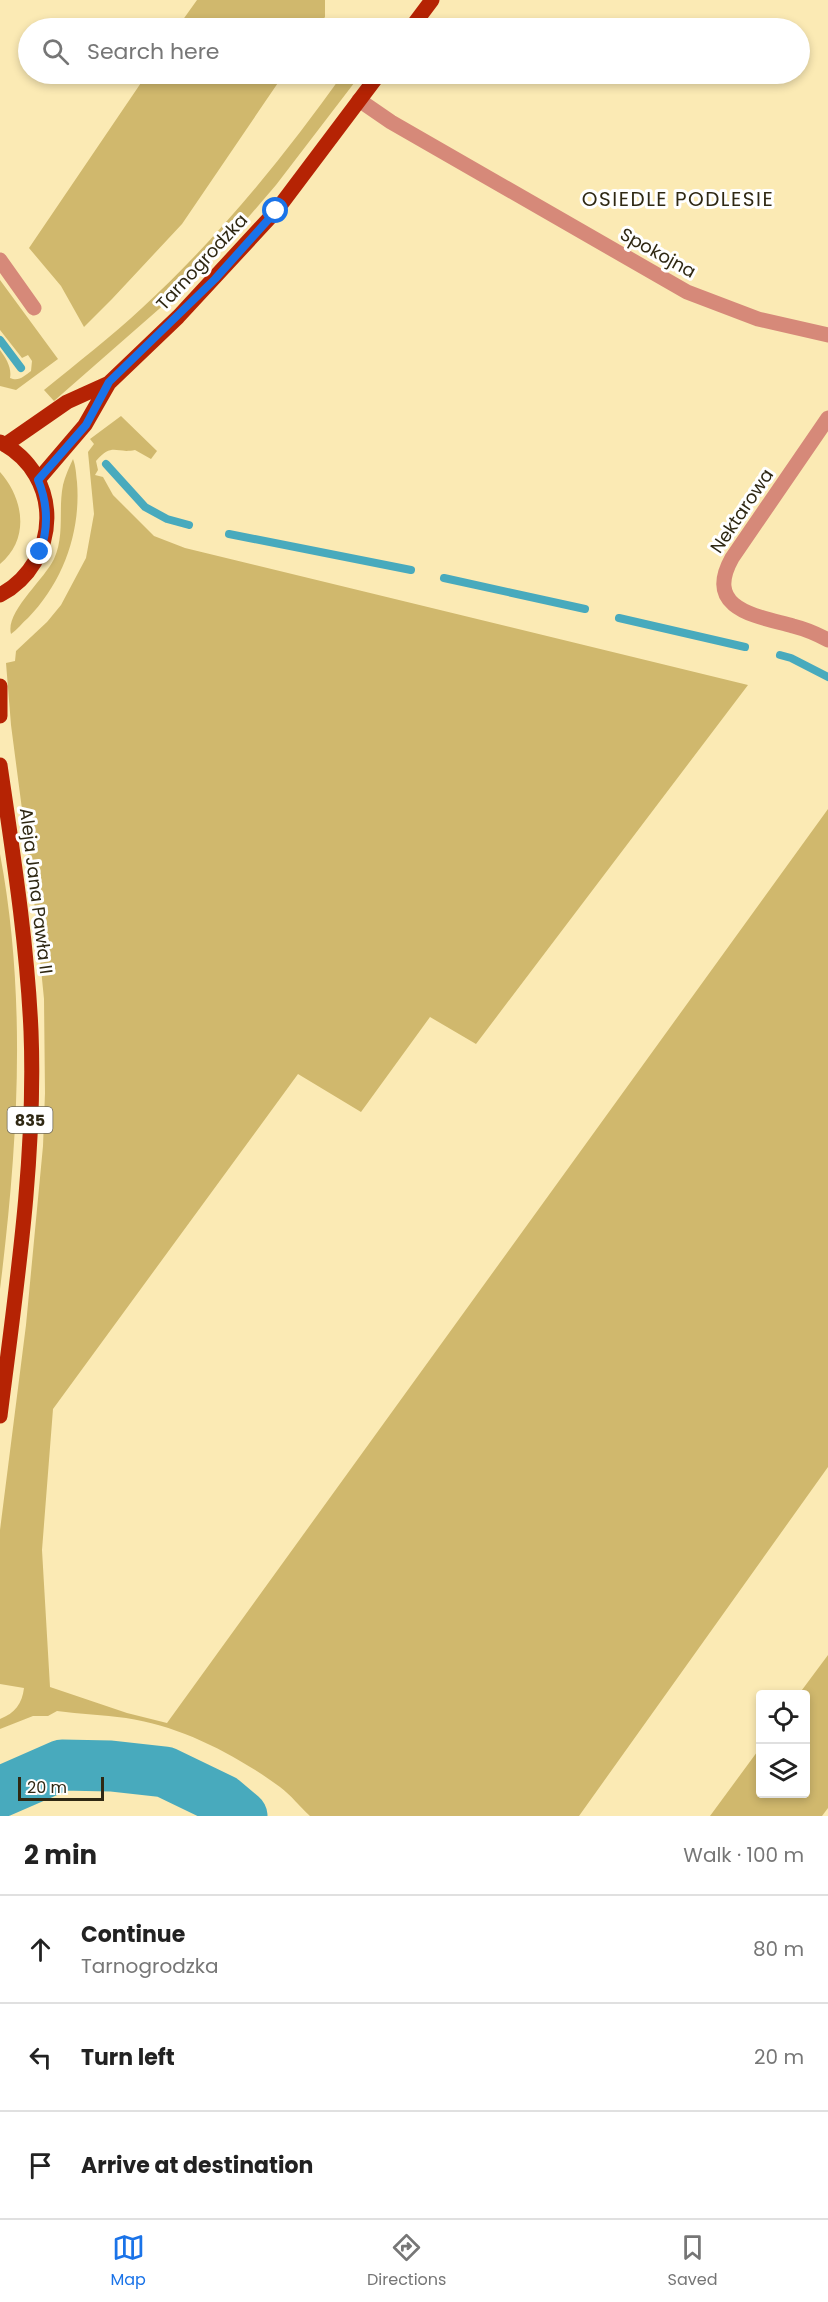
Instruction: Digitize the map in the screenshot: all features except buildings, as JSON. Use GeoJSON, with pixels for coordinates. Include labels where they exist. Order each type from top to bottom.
{"type":"FeatureCollection","features":[{"type":"Feature","properties":{"kind":"main road"},"geometry":{"type":"LineString","coordinates":[[418,18],[432,0]]}},
{"type":"Feature","properties":{"kind":"main road","name":"Tarnogrodzka"},"geometry":{"type":"LineString","coordinates":[[3,444],[67,402],[109,382],[178,317],[262,227],[371,84]]}},
{"type":"Feature","properties":{"kind":"main road","name":"Tarnogrodzka"},"geometry":{"type":"LineString","coordinates":[[38,480],[86,425],[109,382]]}},
{"type":"Feature","properties":{"kind":"main road"},"geometry":{"type":"LineString","coordinates":[[2,597],[30,570],[44,542],[47,510],[38,480],[21,456],[3,444]]}},
{"type":"Feature","properties":{"kind":"main road"},"geometry":{"type":"LineString","coordinates":[[0,686],[0,716]]}},
{"type":"Feature","properties":{"kind":"main road","name":"Aleja Jana Pawła II"},"geometry":{"type":"LineString","coordinates":[[0,765],[26,947],[31,1072],[29,1143],[23,1212],[0,1416]]}},
{"type":"Feature","properties":{"kind":"street","name":"Spokojna"},"geometry":{"type":"LineString","coordinates":[[359,100],[391,122],[687,292],[758,319],[828,335]]}},
{"type":"Feature","properties":{"kind":"street"},"geometry":{"type":"LineString","coordinates":[[0,260],[34,308]]}},
{"type":"Feature","properties":{"kind":"street","name":"Nektarowa"},"geometry":{"type":"LineString","coordinates":[[828,418],[732,558],[724,578],[729,600],[748,615],[807,630],[828,640]]}},
{"type":"Feature","properties":{"kind":"shaded area"},"geometry":{"type":"Polygon","coordinates":[[[197,0],[325,0],[324,18],[184,18],[197,0]]]}},
{"type":"Feature","properties":{"kind":"shaded area"},"geometry":{"type":"Polygon","coordinates":[[[140,84],[277,84],[182,224],[84,327],[61,286],[29,248],[140,84]]]}},
{"type":"Feature","properties":{"kind":"shaded area"},"geometry":{"type":"Polygon","coordinates":[[[336,84],[353,84],[276,185],[240,227],[167,302],[54,401],[44,390],[130,319],[197,254],[297,136],[336,84]]]}},
{"type":"Feature","properties":{"kind":"shaded area"},"geometry":{"type":"Polygon","coordinates":[[[0,280],[58,359],[16,390],[0,386],[0,350],[9,367],[10,378],[19,379],[31,371],[32,361],[28,355],[22,358],[0,330],[0,280]]]}},
{"type":"Feature","properties":{"kind":"shaded area"},"geometry":{"type":"Polygon","coordinates":[[[121,416],[157,451],[151,459],[135,450],[111,450],[96,461],[98,470],[95,475],[103,477],[113,495],[154,536],[185,548],[748,685],[476,1044],[430,1017],[361,1112],[298,1074],[53,1409],[42,1550],[50,1687],[127,1713],[167,1723],[828,809],[828,1467],[579,1816],[310,1816],[284,1790],[226,1753],[187,1735],[147,1722],[57,1711],[48,1716],[33,1716],[0,1729],[0,1719],[17,1707],[22,1699],[24,1688],[0,1684],[0,1530],[26,1325],[43,1146],[45,1093],[44,999],[35,909],[11,725],[6,663],[15,661],[16,651],[47,622],[61,605],[86,558],[94,514],[88,452],[94,444],[90,439],[121,416]]]}},
{"type":"Feature","properties":{"kind":"shaded area"},"geometry":{"type":"Polygon","coordinates":[[[73,459],[77,482],[76,519],[67,555],[51,589],[28,618],[11,634],[11,625],[19,606],[54,559],[59,541],[63,485],[73,459]]]}},
{"type":"Feature","properties":{"kind":"shaded area"},"geometry":{"type":"Polygon","coordinates":[[[0,472],[14,494],[18,506],[20,531],[10,554],[0,564],[0,472]]]}},
{"type":"Feature","properties":{"kind":"shaded area"},"geometry":{"type":"Polygon","coordinates":[[[0,854],[14,962],[17,1071],[11,1180],[0,1289],[0,854]]]}},
{"type":"Feature","properties":{"kind":"shaded area"},"geometry":{"type":"Polygon","coordinates":[[[828,1655],[828,1808],[822,1816],[710,1816],[756,1753],[756,1798],[810,1798],[810,1690],[802,1690],[828,1655]]]}},
{"type":"Feature","properties":{"kind":"waterway"},"geometry":{"type":"LineString","coordinates":[[0,340],[21,368]]}},
{"type":"Feature","properties":{"kind":"waterway"},"geometry":{"type":"LineString","coordinates":[[106,464],[145,507],[167,519],[189,525]]}},
{"type":"Feature","properties":{"kind":"waterway"},"geometry":{"type":"LineString","coordinates":[[229,534],[411,570]]}},
{"type":"Feature","properties":{"kind":"waterway"},"geometry":{"type":"LineString","coordinates":[[444,578],[585,609]]}},
{"type":"Feature","properties":{"kind":"waterway"},"geometry":{"type":"LineString","coordinates":[[619,618],[745,647]]}},
{"type":"Feature","properties":{"kind":"waterway"},"geometry":{"type":"LineString","coordinates":[[780,655],[791,658],[828,677]]}},
{"type":"Feature","properties":{"kind":"waterway"},"geometry":{"type":"LineString","coordinates":[[0,1792],[62,1765],[111,1766],[165,1772],[223,1800],[242,1816]]}},
{"type":"Feature","properties":{"kind":"district","name":"OSIEDLE PODLESIE"},"geometry":{"type":"Point","coordinates":[678,199]}},
{"type":"Feature","properties":{"kind":"route"},"geometry":{"type":"LineString","coordinates":[[40,552],[46,531],[47,510],[38,480],[86,425],[109,382],[178,317],[276,211]]}}]}
